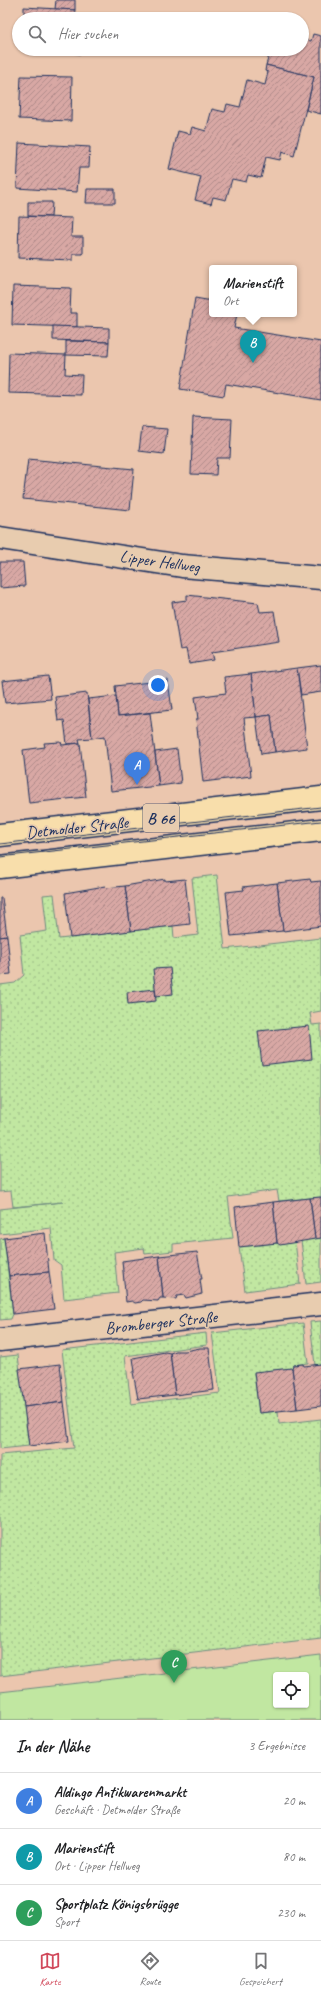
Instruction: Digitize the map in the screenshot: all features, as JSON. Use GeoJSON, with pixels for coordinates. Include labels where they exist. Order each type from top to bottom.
{"type":"FeatureCollection","features":[{"type":"Feature","properties":{"kind":"main road","name":"Detmolder Straße"},"geometry":{"type":"LineString","coordinates":[[0,835],[321,798]]}},
{"type":"Feature","properties":{"kind":"main road","name":"Detmolder Straße"},"geometry":{"type":"LineString","coordinates":[[0,867],[321,830]]}},
{"type":"Feature","properties":{"kind":"street","name":"Lipper Hellweg"},"geometry":{"type":"LineString","coordinates":[[0,538],[182,566],[321,578]]}},
{"type":"Feature","properties":{"kind":"street","name":"Bromberger Straße"},"geometry":{"type":"LineString","coordinates":[[0,1340],[321,1304]]}},
{"type":"Feature","properties":{"kind":"green space"},"geometry":{"type":"Polygon","coordinates":[[[217,875],[225,949],[321,938],[321,1011],[310,1013],[312,1025],[321,1024],[321,1197],[279,1201],[277,1190],[228,1197],[233,1238],[173,1244],[173,1251],[145,1254],[144,1248],[114,1252],[118,1293],[64,1299],[61,1265],[54,1260],[51,1228],[0,1234],[0,1209],[63,1202],[13,1207],[11,1191],[0,1192],[0,985],[15,983],[24,975],[20,935],[47,931],[43,895],[54,894],[59,939],[173,926],[174,938],[198,935],[192,878],[217,875]]]}},
{"type":"Feature","properties":{"kind":"green space"},"geometry":{"type":"Polygon","coordinates":[[[4,1238],[13,1314],[11,1319],[0,1320],[0,1239],[4,1238]]]}},
{"type":"Feature","properties":{"kind":"green space"},"geometry":{"type":"Polygon","coordinates":[[[321,1238],[321,1282],[306,1284],[301,1240],[321,1238]]]}},
{"type":"Feature","properties":{"kind":"green space"},"geometry":{"type":"Polygon","coordinates":[[[295,1241],[300,1284],[245,1291],[239,1247],[295,1241]]]}},
{"type":"Feature","properties":{"kind":"green space"},"geometry":{"type":"Polygon","coordinates":[[[321,1321],[321,1364],[315,1365],[310,1322],[321,1321]]]}},
{"type":"Feature","properties":{"kind":"green space"},"geometry":{"type":"Polygon","coordinates":[[[303,1323],[308,1363],[293,1365],[292,1368],[254,1373],[259,1413],[278,1411],[279,1424],[321,1419],[321,1638],[0,1676],[0,1455],[74,1448],[62,1350],[206,1333],[207,1345],[125,1356],[131,1404],[220,1393],[212,1333],[303,1323]]]}},
{"type":"Feature","properties":{"kind":"green space"},"geometry":{"type":"Polygon","coordinates":[[[18,1355],[29,1446],[0,1449],[0,1357],[18,1355]]]}},
{"type":"Feature","properties":{"kind":"green space"},"geometry":{"type":"Polygon","coordinates":[[[321,1655],[321,1720],[0,1720],[0,1692],[321,1655]]]}},
{"type":"Feature","properties":{"kind":"building"},"geometry":{"type":"Polygon","coordinates":[[[56,0],[75,0],[75,10],[55,9],[56,0]]]}},
{"type":"Feature","properties":{"kind":"building"},"geometry":{"type":"Polygon","coordinates":[[[24,7],[75,10],[75,12],[24,12],[24,7]]]}},
{"type":"Feature","properties":{"kind":"building"},"geometry":{"type":"Polygon","coordinates":[[[313,34],[321,36],[321,114],[306,110],[314,77],[266,65],[269,56],[309,56],[309,41],[311,41],[313,34]]]}},
{"type":"Feature","properties":{"kind":"building"},"geometry":{"type":"Polygon","coordinates":[[[266,65],[314,77],[294,156],[282,152],[280,160],[266,157],[261,178],[248,175],[246,182],[232,179],[226,200],[213,197],[211,204],[195,200],[201,177],[169,169],[178,131],[190,134],[192,127],[206,131],[212,109],[225,112],[227,104],[240,107],[247,80],[265,85],[268,72],[265,71],[266,65]]]}},
{"type":"Feature","properties":{"kind":"building"},"geometry":{"type":"Polygon","coordinates":[[[21,76],[72,77],[71,121],[19,119],[21,76]]]}},
{"type":"Feature","properties":{"kind":"building"},"geometry":{"type":"Polygon","coordinates":[[[19,143],[90,147],[89,168],[79,168],[77,192],[17,188],[19,143]]]}},
{"type":"Feature","properties":{"kind":"building"},"geometry":{"type":"Polygon","coordinates":[[[87,189],[115,189],[115,203],[86,203],[87,189]]]}},
{"type":"Feature","properties":{"kind":"building"},"geometry":{"type":"Polygon","coordinates":[[[28,202],[52,202],[51,217],[28,216],[28,202]]]}},
{"type":"Feature","properties":{"kind":"building"},"geometry":{"type":"Polygon","coordinates":[[[19,216],[72,218],[71,237],[83,237],[83,254],[73,254],[73,260],[18,258],[19,216]]]}},
{"type":"Feature","properties":{"kind":"building"},"geometry":{"type":"Polygon","coordinates":[[[13,286],[71,288],[70,313],[77,313],[77,327],[12,325],[13,286]]]}},
{"type":"Feature","properties":{"kind":"building"},"geometry":{"type":"Polygon","coordinates":[[[195,298],[209,300],[209,317],[236,317],[234,328],[321,342],[321,400],[226,384],[224,396],[180,389],[195,298]]]}},
{"type":"Feature","properties":{"kind":"building"},"geometry":{"type":"Polygon","coordinates":[[[53,326],[109,328],[109,342],[53,340],[53,326]]]}},
{"type":"Feature","properties":{"kind":"building"},"geometry":{"type":"Polygon","coordinates":[[[66,341],[109,342],[108,356],[66,355],[66,341]]]}},
{"type":"Feature","properties":{"kind":"building"},"geometry":{"type":"Polygon","coordinates":[[[9,353],[66,355],[65,374],[82,375],[81,395],[8,393],[9,353]]]}},
{"type":"Feature","properties":{"kind":"building"},"geometry":{"type":"Polygon","coordinates":[[[193,417],[232,419],[230,458],[217,458],[216,475],[191,474],[193,417]]]}},
{"type":"Feature","properties":{"kind":"building"},"geometry":{"type":"Polygon","coordinates":[[[142,427],[167,429],[164,454],[139,451],[142,427]]]}},
{"type":"Feature","properties":{"kind":"building"},"geometry":{"type":"Polygon","coordinates":[[[28,459],[134,469],[130,510],[23,499],[28,459]]]}},
{"type":"Feature","properties":{"kind":"building"},"geometry":{"type":"Polygon","coordinates":[[[0,562],[23,562],[25,586],[0,588],[0,562]]]}},
{"type":"Feature","properties":{"kind":"building"},"geometry":{"type":"Polygon","coordinates":[[[187,595],[258,603],[260,612],[274,611],[279,642],[212,652],[214,660],[189,664],[186,649],[180,650],[172,602],[187,600],[187,595]]]}},
{"type":"Feature","properties":{"kind":"building"},"geometry":{"type":"Polygon","coordinates":[[[321,665],[321,692],[301,695],[297,668],[321,665]]]}},
{"type":"Feature","properties":{"kind":"building"},"geometry":{"type":"Polygon","coordinates":[[[297,668],[307,748],[275,752],[271,715],[256,717],[251,674],[297,668]]]}},
{"type":"Feature","properties":{"kind":"building"},"geometry":{"type":"Polygon","coordinates":[[[251,674],[256,717],[244,718],[251,776],[203,782],[195,697],[226,693],[224,677],[251,674]]]}},
{"type":"Feature","properties":{"kind":"building"},"geometry":{"type":"Polygon","coordinates":[[[48,676],[51,699],[5,703],[2,681],[48,676]]]}},
{"type":"Feature","properties":{"kind":"building"},"geometry":{"type":"Polygon","coordinates":[[[168,680],[172,710],[118,716],[115,686],[168,680]]]}},
{"type":"Feature","properties":{"kind":"building"},"geometry":{"type":"Polygon","coordinates":[[[87,693],[92,738],[79,739],[80,743],[67,744],[64,720],[58,721],[55,697],[87,693]]]}},
{"type":"Feature","properties":{"kind":"building"},"geometry":{"type":"Polygon","coordinates":[[[116,696],[118,716],[150,713],[159,786],[111,791],[105,736],[92,738],[88,699],[116,696]]]}},
{"type":"Feature","properties":{"kind":"building"},"geometry":{"type":"Polygon","coordinates":[[[271,715],[275,752],[261,754],[256,717],[271,715]]]}},
{"type":"Feature","properties":{"kind":"building"},"geometry":{"type":"Polygon","coordinates":[[[61,742],[62,745],[80,743],[86,797],[29,803],[23,750],[45,747],[44,743],[61,742]]]}},
{"type":"Feature","properties":{"kind":"building"},"geometry":{"type":"Polygon","coordinates":[[[177,749],[181,783],[159,786],[155,752],[177,749]]]}},
{"type":"Feature","properties":{"kind":"building"},"geometry":{"type":"Polygon","coordinates":[[[165,879],[165,881],[185,879],[190,924],[131,931],[125,886],[165,879]]]}},
{"type":"Feature","properties":{"kind":"building"},"geometry":{"type":"Polygon","coordinates":[[[310,879],[311,882],[321,881],[321,926],[283,931],[277,883],[310,879]]]}},
{"type":"Feature","properties":{"kind":"building"},"geometry":{"type":"Polygon","coordinates":[[[277,883],[283,931],[231,936],[226,892],[244,890],[243,887],[277,883]]]}},
{"type":"Feature","properties":{"kind":"building"},"geometry":{"type":"Polygon","coordinates":[[[105,886],[106,888],[125,886],[131,931],[70,938],[65,893],[105,886]]]}},
{"type":"Feature","properties":{"kind":"building"},"geometry":{"type":"Polygon","coordinates":[[[0,898],[2,898],[7,936],[0,937],[0,898]]]}},
{"type":"Feature","properties":{"kind":"building"},"geometry":{"type":"Polygon","coordinates":[[[7,936],[11,974],[0,975],[0,937],[7,936]]]}},
{"type":"Feature","properties":{"kind":"building"},"geometry":{"type":"Polygon","coordinates":[[[170,968],[173,994],[156,996],[153,969],[170,968]]]}},
{"type":"Feature","properties":{"kind":"building"},"geometry":{"type":"Polygon","coordinates":[[[155,989],[156,1001],[128,1004],[127,992],[155,989]]]}},
{"type":"Feature","properties":{"kind":"building"},"geometry":{"type":"Polygon","coordinates":[[[309,1026],[312,1059],[262,1065],[258,1031],[309,1026]]]}},
{"type":"Feature","properties":{"kind":"building"},"geometry":{"type":"Polygon","coordinates":[[[321,1197],[321,1238],[315,1239],[310,1198],[321,1197]]]}},
{"type":"Feature","properties":{"kind":"building"},"geometry":{"type":"Polygon","coordinates":[[[310,1198],[315,1239],[280,1245],[277,1243],[273,1202],[310,1198]]]}},
{"type":"Feature","properties":{"kind":"building"},"geometry":{"type":"Polygon","coordinates":[[[273,1202],[277,1243],[239,1247],[235,1207],[273,1202]]]}},
{"type":"Feature","properties":{"kind":"building"},"geometry":{"type":"Polygon","coordinates":[[[45,1233],[49,1272],[9,1276],[4,1238],[45,1233]]]}},
{"type":"Feature","properties":{"kind":"building"},"geometry":{"type":"Polygon","coordinates":[[[197,1252],[202,1279],[200,1279],[202,1294],[186,1298],[184,1295],[177,1296],[176,1299],[163,1298],[159,1256],[197,1252]]]}},
{"type":"Feature","properties":{"kind":"building"},"geometry":{"type":"Polygon","coordinates":[[[159,1256],[163,1298],[160,1298],[158,1301],[143,1300],[135,1303],[132,1301],[126,1302],[122,1261],[159,1256]]]}},
{"type":"Feature","properties":{"kind":"building"},"geometry":{"type":"Polygon","coordinates":[[[49,1272],[54,1309],[13,1314],[9,1276],[49,1272]]]}},
{"type":"Feature","properties":{"kind":"building"},"geometry":{"type":"Polygon","coordinates":[[[209,1348],[214,1390],[175,1395],[170,1353],[209,1348]]]}},
{"type":"Feature","properties":{"kind":"building"},"geometry":{"type":"Polygon","coordinates":[[[165,1352],[170,1353],[175,1395],[138,1399],[133,1372],[135,1372],[133,1358],[165,1352]]]}},
{"type":"Feature","properties":{"kind":"building"},"geometry":{"type":"Polygon","coordinates":[[[60,1364],[64,1402],[24,1407],[19,1369],[60,1364]]]}},
{"type":"Feature","properties":{"kind":"building"},"geometry":{"type":"Polygon","coordinates":[[[303,1364],[304,1366],[321,1364],[321,1406],[297,1409],[292,1368],[293,1365],[303,1364]]]}},
{"type":"Feature","properties":{"kind":"building"},"geometry":{"type":"Polygon","coordinates":[[[292,1368],[297,1409],[259,1413],[254,1372],[292,1368]]]}},
{"type":"Feature","properties":{"kind":"building"},"geometry":{"type":"Polygon","coordinates":[[[64,1402],[69,1441],[29,1446],[24,1407],[64,1402]]]}},
{"type":"Feature","properties":{"kind":"tram line"},"geometry":{"type":"LineString","coordinates":[[0,844],[321,807]]}},
{"type":"Feature","properties":{"kind":"tram line"},"geometry":{"type":"LineString","coordinates":[[0,857],[321,821]]}},
{"type":"Feature","properties":{"kind":"place","name":"Marienstift"},"geometry":{"type":"Point","coordinates":[253,363]}},
{"type":"Feature","properties":{"kind":"place","name":"Aldingo Antikwarenmarkt"},"geometry":{"type":"Point","coordinates":[137,785]}},
{"type":"Feature","properties":{"kind":"place","name":"Sportplatz Königsbrügge"},"geometry":{"type":"Point","coordinates":[174,1683]}}]}
